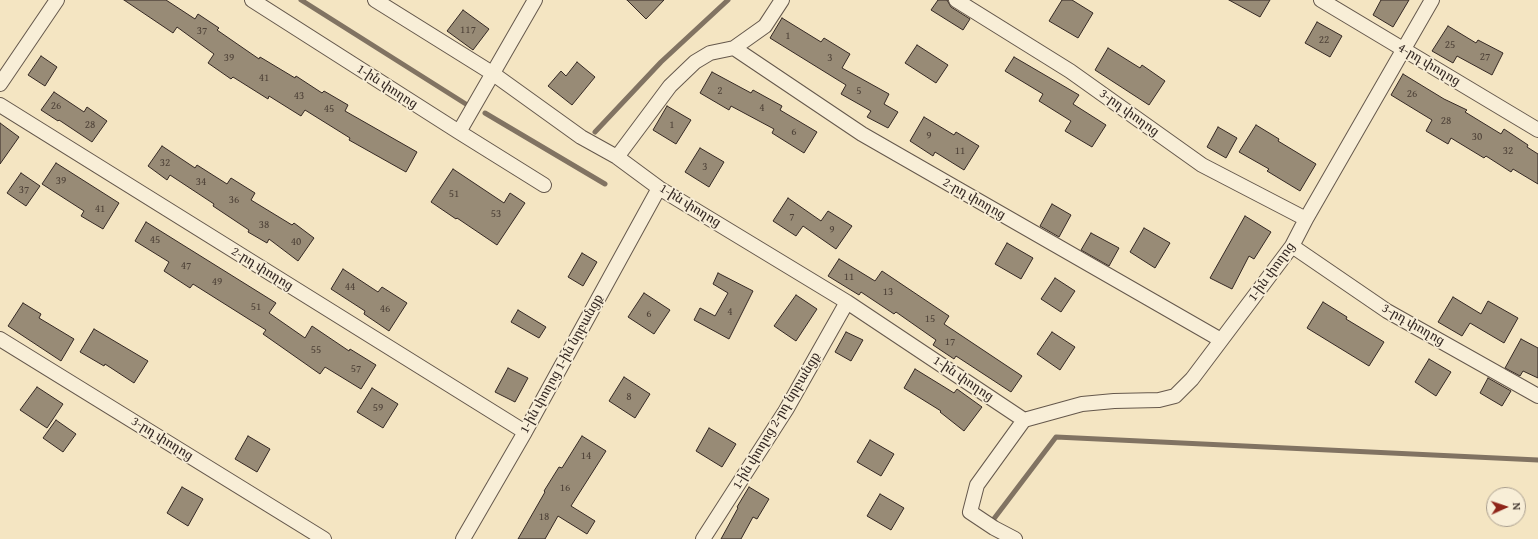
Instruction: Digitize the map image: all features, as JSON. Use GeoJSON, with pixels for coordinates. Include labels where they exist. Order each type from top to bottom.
{"type":"FeatureCollection","features":[{"type":"Feature","properties":{"kind":"street"},"geometry":{"type":"LineString","coordinates":[[0,84],[57,0]]}},
{"type":"Feature","properties":{"kind":"street","name":"1-ին փողոց"},"geometry":{"type":"LineString","coordinates":[[252,0],[544,185]]}},
{"type":"Feature","properties":{"kind":"street","name":"1-ին փողոց"},"geometry":{"type":"LineString","coordinates":[[375,0],[492,73],[581,137],[617,157],[659,188],[848,302],[1024,420],[1082,404],[1114,401],[1159,400],[1175,396],[1192,379],[1292,246],[1432,0]]}},
{"type":"Feature","properties":{"kind":"street"},"geometry":{"type":"LineString","coordinates":[[459,132],[535,0]]}},
{"type":"Feature","properties":{"kind":"street"},"geometry":{"type":"LineString","coordinates":[[617,157],[670,86],[695,62],[710,53],[734,48],[765,26],[782,0]]}},
{"type":"Feature","properties":{"kind":"street","name":"3-րդ փողոց"},"geometry":{"type":"LineString","coordinates":[[956,0],[1070,71],[1202,165],[1306,219]]}},
{"type":"Feature","properties":{"kind":"street","name":"4-րդ փողոց"},"geometry":{"type":"LineString","coordinates":[[1320,0],[1538,130]]}},
{"type":"Feature","properties":{"kind":"street","name":"2-րդ փողոց"},"geometry":{"type":"LineString","coordinates":[[734,48],[862,134],[1221,340]]}},
{"type":"Feature","properties":{"kind":"street","name":"2-րդ փողոց"},"geometry":{"type":"LineString","coordinates":[[0,105],[525,432]]}},
{"type":"Feature","properties":{"kind":"street","name":"1-ին փողոց 1-ին նրբանցք"},"geometry":{"type":"LineString","coordinates":[[463,539],[525,432],[659,188]]}},
{"type":"Feature","properties":{"kind":"street","name":"3-րդ փողոց"},"geometry":{"type":"LineString","coordinates":[[1292,246],[1387,311],[1538,396]]}},
{"type":"Feature","properties":{"kind":"street","name":"1-ին փողոց 2-րդ նրբանցք"},"geometry":{"type":"LineString","coordinates":[[703,539],[786,410],[848,302]]}},
{"type":"Feature","properties":{"kind":"street","name":"3-րդ փողոց"},"geometry":{"type":"LineString","coordinates":[[0,339],[324,539]]}},
{"type":"Feature","properties":{"kind":"street"},"geometry":{"type":"LineString","coordinates":[[1015,539],[994,528],[970,512],[977,485],[1024,420]]}},
{"type":"Feature","properties":{"kind":"building"},"geometry":{"type":"Polygon","coordinates":[[[124,0],[166,0],[195,19],[198,14],[219,28],[217,30],[259,59],[260,57],[295,78],[296,76],[322,93],[324,91],[348,105],[345,111],[417,152],[406,172],[349,140],[350,138],[305,110],[301,116],[269,96],[268,99],[233,77],[231,79],[208,63],[214,54],[177,27],[173,33],[124,0]]]}},
{"type":"Feature","properties":{"kind":"building"},"geometry":{"type":"Polygon","coordinates":[[[627,0],[664,0],[646,19],[627,0]]]}},
{"type":"Feature","properties":{"kind":"building"},"geometry":{"type":"Polygon","coordinates":[[[938,0],[947,0],[951,7],[970,19],[963,30],[931,10],[938,0]]]}},
{"type":"Feature","properties":{"kind":"building"},"geometry":{"type":"Polygon","coordinates":[[[1062,0],[1072,0],[1093,13],[1078,38],[1049,21],[1062,0]]]}},
{"type":"Feature","properties":{"kind":"building"},"geometry":{"type":"Polygon","coordinates":[[[1229,0],[1270,0],[1260,17],[1229,0]]]}},
{"type":"Feature","properties":{"kind":"building"},"geometry":{"type":"Polygon","coordinates":[[[1381,0],[1409,0],[1393,27],[1373,15],[1381,0]]]}},
{"type":"Feature","properties":{"kind":"building"},"geometry":{"type":"Polygon","coordinates":[[[463,10],[489,29],[473,50],[447,31],[463,10]]]}},
{"type":"Feature","properties":{"kind":"building"},"geometry":{"type":"Polygon","coordinates":[[[782,18],[821,42],[824,38],[850,54],[842,68],[889,94],[884,104],[898,112],[888,128],[867,117],[871,111],[841,94],[846,85],[770,38],[782,18]]]}},
{"type":"Feature","properties":{"kind":"building"},"geometry":{"type":"Polygon","coordinates":[[[1317,22],[1342,36],[1330,57],[1305,43],[1317,22]]]}},
{"type":"Feature","properties":{"kind":"building"},"geometry":{"type":"Polygon","coordinates":[[[1448,26],[1476,43],[1478,40],[1503,53],[1492,75],[1457,56],[1453,63],[1432,51],[1448,26]]]}},
{"type":"Feature","properties":{"kind":"building"},"geometry":{"type":"Polygon","coordinates":[[[917,45],[948,65],[936,83],[905,63],[917,45]]]}},
{"type":"Feature","properties":{"kind":"building"},"geometry":{"type":"Polygon","coordinates":[[[1108,48],[1140,68],[1142,65],[1165,81],[1149,105],[1095,70],[1108,48]]]}},
{"type":"Feature","properties":{"kind":"building"},"geometry":{"type":"Polygon","coordinates":[[[41,56],[57,67],[45,86],[28,75],[41,56]]]}},
{"type":"Feature","properties":{"kind":"building"},"geometry":{"type":"Polygon","coordinates":[[[1014,57],[1079,95],[1073,104],[1106,125],[1092,147],[1065,131],[1071,121],[1039,101],[1043,94],[1005,71],[1014,57]]]}},
{"type":"Feature","properties":{"kind":"building"},"geometry":{"type":"Polygon","coordinates":[[[577,62],[595,77],[572,105],[548,86],[561,71],[566,76],[577,62]]]}},
{"type":"Feature","properties":{"kind":"building"},"geometry":{"type":"Polygon","coordinates":[[[712,72],[751,93],[753,90],[782,106],[780,110],[817,132],[804,153],[772,133],[774,129],[731,106],[729,110],[700,93],[712,72]]]}},
{"type":"Feature","properties":{"kind":"building"},"geometry":{"type":"Polygon","coordinates":[[[1403,74],[1444,99],[1467,110],[1465,112],[1501,134],[1504,129],[1528,145],[1527,147],[1538,154],[1538,184],[1513,169],[1511,172],[1486,156],[1484,158],[1451,138],[1448,144],[1426,131],[1432,120],[1391,95],[1403,74]]]}},
{"type":"Feature","properties":{"kind":"building"},"geometry":{"type":"Polygon","coordinates":[[[54,92],[84,112],[87,107],[107,121],[92,142],[41,110],[54,92]]]}},
{"type":"Feature","properties":{"kind":"building"},"geometry":{"type":"Polygon","coordinates":[[[667,106],[691,120],[676,144],[653,130],[667,106]]]}},
{"type":"Feature","properties":{"kind":"building"},"geometry":{"type":"Polygon","coordinates":[[[924,117],[954,135],[956,132],[979,146],[964,170],[935,152],[933,156],[910,141],[924,117]]]}},
{"type":"Feature","properties":{"kind":"building"},"geometry":{"type":"Polygon","coordinates":[[[0,123],[19,137],[0,164],[0,123]]]}},
{"type":"Feature","properties":{"kind":"building"},"geometry":{"type":"Polygon","coordinates":[[[1256,125],[1279,139],[1278,141],[1316,164],[1300,191],[1267,171],[1269,169],[1239,152],[1256,125]]]}},
{"type":"Feature","properties":{"kind":"building"},"geometry":{"type":"Polygon","coordinates":[[[1218,127],[1237,138],[1226,158],[1207,147],[1218,127]]]}},
{"type":"Feature","properties":{"kind":"building"},"geometry":{"type":"Polygon","coordinates":[[[162,146],[195,168],[197,165],[227,184],[231,178],[255,193],[251,200],[292,225],[294,223],[314,238],[298,261],[269,239],[267,243],[248,232],[249,230],[213,206],[214,204],[170,175],[167,180],[148,166],[162,146]]]}},
{"type":"Feature","properties":{"kind":"building"},"geometry":{"type":"Polygon","coordinates":[[[700,148],[724,162],[709,187],[685,172],[700,148]]]}},
{"type":"Feature","properties":{"kind":"building"},"geometry":{"type":"Polygon","coordinates":[[[56,163],[119,203],[103,229],[81,216],[84,211],[42,184],[56,163]]]}},
{"type":"Feature","properties":{"kind":"building"},"geometry":{"type":"Polygon","coordinates":[[[453,169],[504,203],[510,193],[525,203],[497,245],[431,202],[453,169]]]}},
{"type":"Feature","properties":{"kind":"building"},"geometry":{"type":"Polygon","coordinates":[[[21,173],[40,186],[26,206],[7,193],[21,173]]]}},
{"type":"Feature","properties":{"kind":"building"},"geometry":{"type":"Polygon","coordinates":[[[788,198],[821,221],[828,211],[852,226],[836,249],[803,226],[796,236],[773,221],[788,198]]]}},
{"type":"Feature","properties":{"kind":"building"},"geometry":{"type":"Polygon","coordinates":[[[1052,204],[1071,215],[1059,237],[1040,226],[1052,204]]]}},
{"type":"Feature","properties":{"kind":"building"},"geometry":{"type":"Polygon","coordinates":[[[1245,216],[1271,232],[1254,259],[1249,256],[1232,289],[1210,278],[1245,216]]]}},
{"type":"Feature","properties":{"kind":"building"},"geometry":{"type":"Polygon","coordinates":[[[146,222],[276,303],[269,313],[305,338],[312,326],[349,351],[350,349],[376,365],[361,389],[325,367],[320,374],[263,334],[266,330],[193,284],[190,288],[164,271],[169,262],[135,241],[146,222]]]}},
{"type":"Feature","properties":{"kind":"building"},"geometry":{"type":"Polygon","coordinates":[[[1144,228],[1170,243],[1155,268],[1130,252],[1144,228]]]}},
{"type":"Feature","properties":{"kind":"building"},"geometry":{"type":"Polygon","coordinates":[[[1091,233],[1119,248],[1109,266],[1081,250],[1091,233]]]}},
{"type":"Feature","properties":{"kind":"building"},"geometry":{"type":"Polygon","coordinates":[[[1007,243],[1033,258],[1021,279],[995,264],[1007,243]]]}},
{"type":"Feature","properties":{"kind":"building"},"geometry":{"type":"Polygon","coordinates":[[[582,253],[597,262],[583,286],[568,277],[582,253]]]}},
{"type":"Feature","properties":{"kind":"building"},"geometry":{"type":"Polygon","coordinates":[[[839,259],[875,281],[882,271],[949,316],[944,324],[1022,376],[1011,392],[956,356],[954,359],[933,345],[936,340],[896,312],[894,314],[861,292],[859,295],[828,276],[839,259]]]}},
{"type":"Feature","properties":{"kind":"building"},"geometry":{"type":"Polygon","coordinates":[[[343,269],[378,292],[382,287],[407,303],[389,331],[364,314],[365,311],[331,289],[343,269]]]}},
{"type":"Feature","properties":{"kind":"building"},"geometry":{"type":"Polygon","coordinates":[[[718,273],[753,291],[729,339],[694,320],[700,308],[715,316],[728,293],[713,284],[718,273]]]}},
{"type":"Feature","properties":{"kind":"building"},"geometry":{"type":"Polygon","coordinates":[[[1055,278],[1075,291],[1061,312],[1041,299],[1055,278]]]}},
{"type":"Feature","properties":{"kind":"building"},"geometry":{"type":"Polygon","coordinates":[[[644,293],[670,310],[654,334],[628,317],[644,293]]]}},
{"type":"Feature","properties":{"kind":"building"},"geometry":{"type":"Polygon","coordinates":[[[796,295],[817,309],[796,341],[774,326],[796,295]]]}},
{"type":"Feature","properties":{"kind":"building"},"geometry":{"type":"Polygon","coordinates":[[[1453,297],[1481,314],[1488,301],[1518,318],[1504,343],[1470,323],[1462,336],[1438,322],[1453,297]]]}},
{"type":"Feature","properties":{"kind":"building"},"geometry":{"type":"Polygon","coordinates":[[[1323,302],[1347,317],[1346,319],[1384,342],[1369,366],[1307,328],[1323,302]]]}},
{"type":"Feature","properties":{"kind":"building"},"geometry":{"type":"Polygon","coordinates":[[[23,303],[41,314],[39,318],[74,339],[61,361],[8,326],[23,303]]]}},
{"type":"Feature","properties":{"kind":"building"},"geometry":{"type":"Polygon","coordinates":[[[518,310],[546,327],[539,338],[511,322],[518,310]]]}},
{"type":"Feature","properties":{"kind":"building"},"geometry":{"type":"Polygon","coordinates":[[[94,329],[148,361],[134,383],[105,364],[104,366],[80,352],[94,329]]]}},
{"type":"Feature","properties":{"kind":"building"},"geometry":{"type":"Polygon","coordinates":[[[846,332],[863,340],[851,361],[835,352],[846,332]]]}},
{"type":"Feature","properties":{"kind":"building"},"geometry":{"type":"Polygon","coordinates":[[[1052,332],[1075,347],[1060,370],[1037,354],[1052,332]]]}},
{"type":"Feature","properties":{"kind":"building"},"geometry":{"type":"Polygon","coordinates":[[[1521,339],[1538,348],[1538,378],[1523,371],[1520,376],[1505,368],[1521,339]]]}},
{"type":"Feature","properties":{"kind":"building"},"geometry":{"type":"Polygon","coordinates":[[[1429,359],[1451,372],[1436,396],[1415,382],[1429,359]]]}},
{"type":"Feature","properties":{"kind":"building"},"geometry":{"type":"Polygon","coordinates":[[[508,368],[528,378],[515,402],[495,392],[508,368]]]}},
{"type":"Feature","properties":{"kind":"building"},"geometry":{"type":"Polygon","coordinates":[[[915,369],[954,393],[957,389],[982,407],[964,431],[940,412],[941,411],[904,388],[915,369]]]}},
{"type":"Feature","properties":{"kind":"building"},"geometry":{"type":"Polygon","coordinates":[[[624,377],[650,394],[635,418],[609,401],[624,377]]]}},
{"type":"Feature","properties":{"kind":"building"},"geometry":{"type":"Polygon","coordinates":[[[1488,378],[1511,391],[1502,406],[1480,393],[1488,378]]]}},
{"type":"Feature","properties":{"kind":"building"},"geometry":{"type":"Polygon","coordinates":[[[37,387],[63,404],[47,428],[20,410],[37,387]]]}},
{"type":"Feature","properties":{"kind":"building"},"geometry":{"type":"Polygon","coordinates":[[[372,388],[398,404],[383,428],[357,412],[372,388]]]}},
{"type":"Feature","properties":{"kind":"building"},"geometry":{"type":"Polygon","coordinates":[[[56,420],[76,434],[63,452],[43,438],[56,420]]]}},
{"type":"Feature","properties":{"kind":"building"},"geometry":{"type":"Polygon","coordinates":[[[709,428],[736,444],[722,467],[696,451],[709,428]]]}},
{"type":"Feature","properties":{"kind":"building"},"geometry":{"type":"Polygon","coordinates":[[[248,436],[270,449],[257,472],[235,459],[248,436]]]}},
{"type":"Feature","properties":{"kind":"building"},"geometry":{"type":"Polygon","coordinates":[[[582,436],[606,451],[571,506],[595,521],[587,534],[558,516],[545,539],[518,539],[545,492],[544,491],[559,467],[562,468],[582,436]]]}},
{"type":"Feature","properties":{"kind":"building"},"geometry":{"type":"Polygon","coordinates":[[[870,440],[894,454],[881,476],[857,462],[870,440]]]}},
{"type":"Feature","properties":{"kind":"building"},"geometry":{"type":"Polygon","coordinates":[[[182,487],[203,499],[188,526],[167,513],[182,487]]]}},
{"type":"Feature","properties":{"kind":"building"},"geometry":{"type":"Polygon","coordinates":[[[749,487],[769,499],[757,519],[753,517],[741,539],[721,539],[738,508],[737,507],[749,487]]]}},
{"type":"Feature","properties":{"kind":"building"},"geometry":{"type":"Polygon","coordinates":[[[880,494],[904,508],[891,530],[867,516],[880,494]]]}},
{"type":"Feature","properties":{"kind":"waterway"},"geometry":{"type":"LineString","coordinates":[[301,0],[469,106]]}},
{"type":"Feature","properties":{"kind":"waterway"},"geometry":{"type":"LineString","coordinates":[[595,132],[661,62],[728,0]]}},
{"type":"Feature","properties":{"kind":"waterway"},"geometry":{"type":"LineString","coordinates":[[485,113],[605,184]]}},
{"type":"Feature","properties":{"kind":"waterway"},"geometry":{"type":"LineString","coordinates":[[993,520],[1056,437],[1538,460]]}}]}
